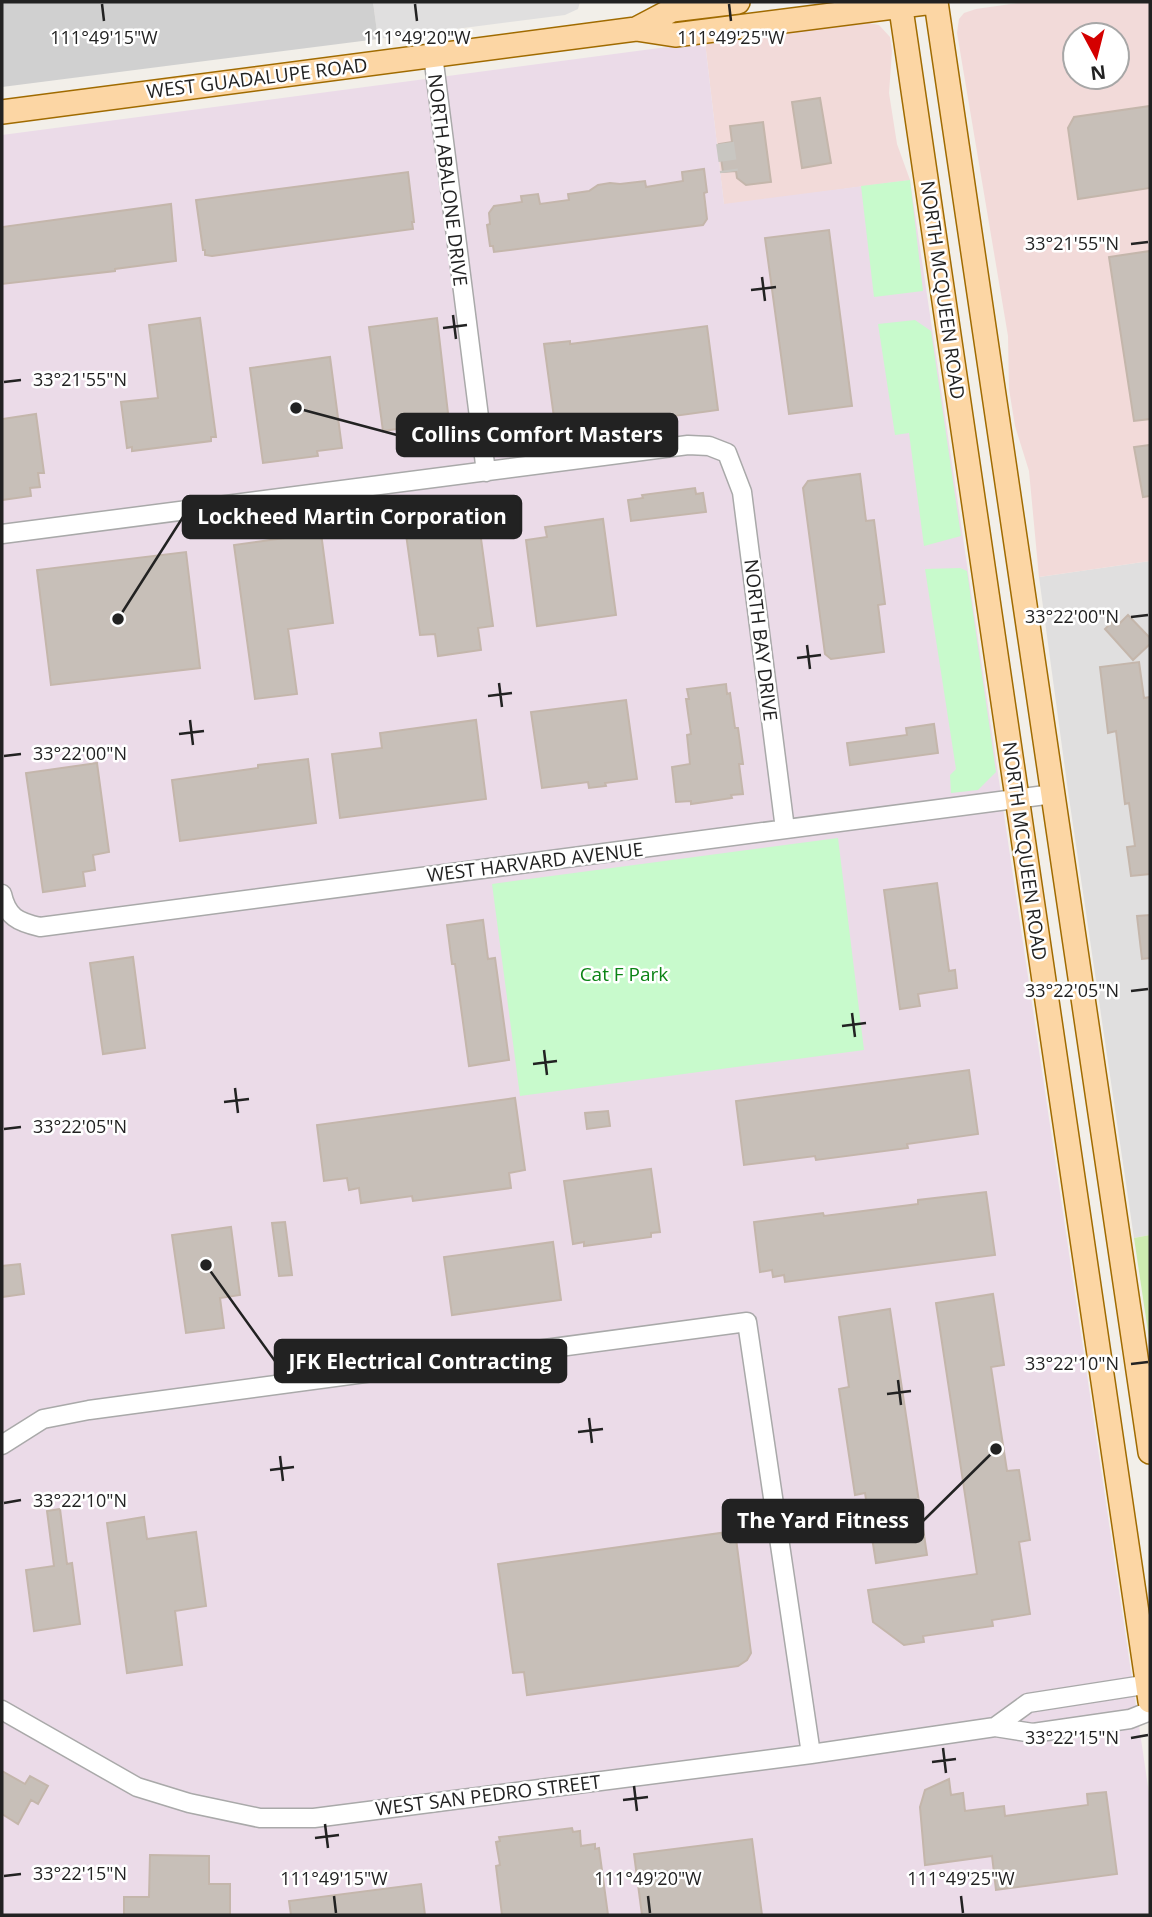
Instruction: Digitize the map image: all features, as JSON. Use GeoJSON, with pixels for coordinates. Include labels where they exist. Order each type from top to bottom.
{"type":"FeatureCollection","features":[{"type":"Feature","properties":{"kind":"main road","name":"WEST GUADALUPE ROAD"},"geometry":{"type":"LineString","coordinates":[[636,29],[672,10],[738,2]]}},
{"type":"Feature","properties":{"kind":"main road","name":"WEST GUADALUPE ROAD"},"geometry":{"type":"LineString","coordinates":[[2,112],[636,29],[675,35],[901,4],[935,2]]}},
{"type":"Feature","properties":{"kind":"main road","name":"NORTH MCQUEEN ROAD"},"geometry":{"type":"LineString","coordinates":[[935,2],[1150,1452]]}},
{"type":"Feature","properties":{"kind":"main road","name":"NORTH MCQUEEN ROAD"},"geometry":{"type":"LineString","coordinates":[[901,4],[1149,1690]]}},
{"type":"Feature","properties":{"kind":"main road"},"geometry":{"type":"LineString","coordinates":[[967,457],[1003,453]]}},
{"type":"Feature","properties":{"kind":"street","name":"NORTH ABALONE DRIVE"},"geometry":{"type":"LineString","coordinates":[[433,55],[485,471]]}},
{"type":"Feature","properties":{"kind":"street","name":"NORTH BAY DRIVE"},"geometry":{"type":"LineString","coordinates":[[485,471],[688,445],[709,446],[727,453],[742,492],[785,830]]}},
{"type":"Feature","properties":{"kind":"street"},"geometry":{"type":"LineString","coordinates":[[2,534],[485,471]]}},
{"type":"Feature","properties":{"kind":"street","name":"WEST HARVARD AVENUE"},"geometry":{"type":"LineString","coordinates":[[2,894],[4,905],[18,922],[42,927],[1053,794]]}},
{"type":"Feature","properties":{"kind":"street"},"geometry":{"type":"LineString","coordinates":[[2,1445],[43,1419],[89,1410],[747,1322],[811,1754]]}},
{"type":"Feature","properties":{"kind":"street","name":"WEST SAN PEDRO STREET"},"geometry":{"type":"LineString","coordinates":[[995,1727],[1028,1703],[1149,1690]]}},
{"type":"Feature","properties":{"kind":"street","name":"WEST SAN PEDRO STREET"},"geometry":{"type":"LineString","coordinates":[[2,1710],[137,1787],[189,1803],[260,1818],[313,1818],[811,1754],[995,1727],[1033,1733],[1130,1719],[1150,1711]]}},
{"type":"Feature","properties":{"kind":"shaded area"},"geometry":{"type":"Polygon","coordinates":[[[2,2],[373,2],[378,39],[2,87],[2,2]]]}},
{"type":"Feature","properties":{"kind":"shaded area"},"geometry":{"type":"Polygon","coordinates":[[[373,2],[580,2],[578,9],[565,15],[378,39],[373,2]]]}},
{"type":"Feature","properties":{"kind":"shaded area"},"geometry":{"type":"Polygon","coordinates":[[[1025,2],[1150,2],[1150,561],[1039,577],[1029,471],[1015,426],[1009,389],[1008,336],[957,33],[959,19],[964,13],[1025,2]]]}},
{"type":"Feature","properties":{"kind":"shaded area"},"geometry":{"type":"Polygon","coordinates":[[[869,23],[879,25],[890,37],[892,51],[889,93],[897,144],[910,180],[724,205],[705,42],[869,23]]]}},
{"type":"Feature","properties":{"kind":"shaded area"},"geometry":{"type":"Polygon","coordinates":[[[705,42],[724,204],[910,180],[1150,1800],[1150,1915],[2,1915],[2,135],[705,42]]]}},
{"type":"Feature","properties":{"kind":"shaded area"},"geometry":{"type":"Polygon","coordinates":[[[1150,561],[1150,1235],[1134,1238],[1039,577],[1150,561]]]}},
{"type":"Feature","properties":{"kind":"green space"},"geometry":{"type":"Polygon","coordinates":[[[910,180],[923,291],[874,297],[861,186],[910,180]]]}},
{"type":"Feature","properties":{"kind":"green space"},"geometry":{"type":"Polygon","coordinates":[[[915,320],[931,331],[961,536],[924,546],[909,433],[895,435],[878,324],[915,320]]]}},
{"type":"Feature","properties":{"kind":"green space"},"geometry":{"type":"Polygon","coordinates":[[[960,568],[967,571],[996,772],[978,790],[951,793],[950,775],[956,769],[925,569],[960,568]]]}},
{"type":"Feature","properties":{"kind":"green space","name":"Cat F Park"},"geometry":{"type":"Polygon","coordinates":[[[838,838],[864,1050],[520,1096],[492,884],[838,838]]]}},
{"type":"Feature","properties":{"kind":"green space"},"geometry":{"type":"Polygon","coordinates":[[[1150,1235],[1150,1345],[1134,1238],[1150,1235]]]}},
{"type":"Feature","properties":{"kind":"building"},"geometry":{"type":"Polygon","coordinates":[[[820,98],[831,163],[802,168],[792,102],[820,98]]]}},
{"type":"Feature","properties":{"kind":"building"},"geometry":{"type":"Polygon","coordinates":[[[1150,106],[1150,188],[1078,199],[1068,128],[1074,117],[1150,106]]]}},
{"type":"Feature","properties":{"kind":"building"},"geometry":{"type":"Polygon","coordinates":[[[763,122],[771,182],[746,185],[737,178],[736,171],[723,172],[719,144],[732,142],[730,126],[763,122]]]}},
{"type":"Feature","properties":{"kind":"building"},"geometry":{"type":"Polygon","coordinates":[[[704,169],[707,219],[703,225],[494,252],[493,246],[490,246],[487,225],[490,224],[489,213],[494,206],[522,202],[521,196],[538,194],[540,204],[569,200],[568,194],[589,191],[598,185],[645,181],[646,187],[683,181],[682,172],[704,169]]]}},
{"type":"Feature","properties":{"kind":"building"},"geometry":{"type":"Polygon","coordinates":[[[408,172],[413,229],[212,256],[205,255],[203,250],[196,200],[408,172]]]}},
{"type":"Feature","properties":{"kind":"building"},"geometry":{"type":"Polygon","coordinates":[[[171,204],[176,261],[2,284],[2,227],[171,204]]]}},
{"type":"Feature","properties":{"kind":"building"},"geometry":{"type":"Polygon","coordinates":[[[829,230],[852,406],[789,414],[765,238],[829,230]]]}},
{"type":"Feature","properties":{"kind":"building"},"geometry":{"type":"Polygon","coordinates":[[[1150,251],[1150,419],[1134,421],[1109,257],[1150,251]]]}},
{"type":"Feature","properties":{"kind":"building"},"geometry":{"type":"Polygon","coordinates":[[[200,318],[216,437],[211,437],[211,441],[132,451],[132,447],[127,448],[121,402],[158,398],[149,325],[200,318]]]}},
{"type":"Feature","properties":{"kind":"building"},"geometry":{"type":"Polygon","coordinates":[[[437,318],[449,422],[439,424],[441,434],[430,436],[432,448],[400,453],[397,429],[383,431],[369,327],[437,318]]]}},
{"type":"Feature","properties":{"kind":"building"},"geometry":{"type":"Polygon","coordinates":[[[707,326],[718,410],[556,432],[544,344],[570,341],[570,344],[707,326]]]}},
{"type":"Feature","properties":{"kind":"building"},"geometry":{"type":"Polygon","coordinates":[[[330,357],[342,448],[317,451],[318,456],[263,463],[250,368],[330,357]]]}},
{"type":"Feature","properties":{"kind":"building"},"geometry":{"type":"Polygon","coordinates":[[[36,414],[44,473],[38,473],[40,487],[30,488],[31,496],[2,500],[2,419],[36,414]]]}},
{"type":"Feature","properties":{"kind":"building"},"geometry":{"type":"Polygon","coordinates":[[[1150,445],[1150,496],[1143,497],[1134,447],[1150,445]]]}},
{"type":"Feature","properties":{"kind":"building"},"geometry":{"type":"Polygon","coordinates":[[[860,474],[866,521],[874,520],[885,604],[878,605],[884,652],[831,659],[825,654],[803,488],[808,481],[860,474]]]}},
{"type":"Feature","properties":{"kind":"building"},"geometry":{"type":"Polygon","coordinates":[[[695,488],[696,494],[703,493],[706,512],[631,521],[628,500],[643,498],[642,495],[695,488]]]}},
{"type":"Feature","properties":{"kind":"building"},"geometry":{"type":"Polygon","coordinates":[[[478,517],[493,626],[478,628],[481,650],[438,656],[435,634],[420,635],[405,527],[478,517]]]}},
{"type":"Feature","properties":{"kind":"building"},"geometry":{"type":"Polygon","coordinates":[[[603,519],[616,615],[537,626],[526,540],[547,537],[545,527],[603,519]]]}},
{"type":"Feature","properties":{"kind":"building"},"geometry":{"type":"Polygon","coordinates":[[[321,533],[333,623],[288,629],[297,694],[255,699],[234,545],[321,533]]]}},
{"type":"Feature","properties":{"kind":"building"},"geometry":{"type":"Polygon","coordinates":[[[186,552],[200,668],[51,685],[37,570],[186,552]]]}},
{"type":"Feature","properties":{"kind":"building"},"geometry":{"type":"Polygon","coordinates":[[[1128,615],[1150,638],[1150,644],[1133,660],[1105,629],[1114,620],[1118,625],[1128,615]]]}},
{"type":"Feature","properties":{"kind":"building"},"geometry":{"type":"Polygon","coordinates":[[[1139,662],[1144,698],[1150,697],[1150,874],[1131,876],[1127,847],[1135,846],[1129,803],[1125,804],[1116,731],[1108,733],[1100,667],[1139,662]]]}},
{"type":"Feature","properties":{"kind":"building"},"geometry":{"type":"Polygon","coordinates":[[[726,684],[727,694],[730,693],[735,728],[738,728],[743,764],[739,764],[743,794],[691,804],[691,801],[676,802],[672,767],[690,764],[687,735],[691,734],[687,689],[726,684]]]}},
{"type":"Feature","properties":{"kind":"building"},"geometry":{"type":"Polygon","coordinates":[[[626,700],[637,779],[589,788],[588,782],[542,788],[531,712],[626,700]]]}},
{"type":"Feature","properties":{"kind":"building"},"geometry":{"type":"Polygon","coordinates":[[[476,720],[486,799],[340,818],[332,754],[382,748],[380,733],[476,720]]]}},
{"type":"Feature","properties":{"kind":"building"},"geometry":{"type":"Polygon","coordinates":[[[934,724],[938,753],[850,765],[847,743],[907,735],[906,728],[934,724]]]}},
{"type":"Feature","properties":{"kind":"building"},"geometry":{"type":"Polygon","coordinates":[[[308,759],[316,823],[180,841],[172,780],[308,759]]]}},
{"type":"Feature","properties":{"kind":"building"},"geometry":{"type":"Polygon","coordinates":[[[97,763],[109,852],[93,855],[95,870],[83,872],[85,886],[43,892],[26,773],[97,763]]]}},
{"type":"Feature","properties":{"kind":"building"},"geometry":{"type":"Polygon","coordinates":[[[937,883],[949,971],[955,970],[957,988],[918,994],[920,1006],[900,1009],[884,890],[937,883]]]}},
{"type":"Feature","properties":{"kind":"building"},"geometry":{"type":"Polygon","coordinates":[[[1150,915],[1150,958],[1142,959],[1137,916],[1150,915]]]}},
{"type":"Feature","properties":{"kind":"building"},"geometry":{"type":"Polygon","coordinates":[[[483,920],[488,959],[495,958],[509,1060],[469,1066],[447,925],[483,920]]]}},
{"type":"Feature","properties":{"kind":"building"},"geometry":{"type":"Polygon","coordinates":[[[133,957],[145,1048],[103,1054],[90,963],[133,957]]]}},
{"type":"Feature","properties":{"kind":"building"},"geometry":{"type":"Polygon","coordinates":[[[969,1070],[978,1134],[907,1144],[908,1148],[816,1160],[815,1156],[744,1165],[736,1101],[969,1070]]]}},
{"type":"Feature","properties":{"kind":"building"},"geometry":{"type":"Polygon","coordinates":[[[515,1098],[525,1170],[509,1173],[511,1188],[413,1201],[412,1196],[361,1203],[359,1188],[349,1190],[347,1178],[324,1181],[317,1125],[515,1098]]]}},
{"type":"Feature","properties":{"kind":"building"},"geometry":{"type":"Polygon","coordinates":[[[608,1111],[610,1126],[587,1129],[585,1113],[608,1111]]]}},
{"type":"Feature","properties":{"kind":"building"},"geometry":{"type":"Polygon","coordinates":[[[651,1169],[660,1232],[651,1233],[651,1237],[584,1246],[584,1242],[573,1244],[564,1181],[651,1169]]]}},
{"type":"Feature","properties":{"kind":"building"},"geometry":{"type":"Polygon","coordinates":[[[986,1192],[995,1255],[785,1282],[784,1275],[773,1277],[772,1270],[760,1272],[754,1222],[918,1204],[918,1200],[986,1192]]]}},
{"type":"Feature","properties":{"kind":"building"},"geometry":{"type":"Polygon","coordinates":[[[285,1222],[292,1275],[279,1276],[272,1223],[285,1222]]]}},
{"type":"Feature","properties":{"kind":"building"},"geometry":{"type":"Polygon","coordinates":[[[231,1227],[240,1295],[220,1298],[224,1328],[186,1333],[172,1235],[231,1227]]]}},
{"type":"Feature","properties":{"kind":"building"},"geometry":{"type":"Polygon","coordinates":[[[553,1242],[561,1300],[452,1315],[444,1257],[553,1242]]]}},
{"type":"Feature","properties":{"kind":"building"},"geometry":{"type":"Polygon","coordinates":[[[20,1264],[24,1294],[2,1297],[2,1266],[20,1264]]]}},
{"type":"Feature","properties":{"kind":"building"},"geometry":{"type":"Polygon","coordinates":[[[993,1294],[1004,1365],[991,1367],[1007,1471],[1019,1470],[1030,1540],[1019,1542],[1030,1614],[992,1620],[993,1626],[923,1636],[924,1642],[904,1645],[873,1622],[868,1590],[977,1574],[936,1303],[993,1294]]]}},
{"type":"Feature","properties":{"kind":"building"},"geometry":{"type":"Polygon","coordinates":[[[890,1309],[927,1555],[876,1563],[865,1493],[855,1495],[839,1389],[849,1387],[839,1317],[890,1309]]]}},
{"type":"Feature","properties":{"kind":"building"},"geometry":{"type":"Polygon","coordinates":[[[60,1509],[67,1564],[72,1563],[80,1624],[34,1631],[26,1570],[54,1566],[47,1511],[60,1509]]]}},
{"type":"Feature","properties":{"kind":"building"},"geometry":{"type":"Polygon","coordinates":[[[144,1517],[147,1539],[196,1532],[206,1606],[175,1611],[182,1665],[127,1673],[107,1523],[144,1517]]]}},
{"type":"Feature","properties":{"kind":"building"},"geometry":{"type":"Polygon","coordinates":[[[735,1531],[751,1653],[747,1660],[738,1666],[527,1695],[524,1672],[513,1673],[498,1564],[735,1531]]]}},
{"type":"Feature","properties":{"kind":"building"},"geometry":{"type":"Polygon","coordinates":[[[2,1771],[25,1784],[30,1776],[48,1786],[38,1804],[31,1800],[18,1824],[2,1814],[2,1771]]]}},
{"type":"Feature","properties":{"kind":"building"},"geometry":{"type":"Polygon","coordinates":[[[949,1779],[951,1795],[963,1793],[965,1811],[1004,1806],[1005,1816],[1088,1805],[1087,1794],[1106,1792],[1117,1874],[996,1890],[992,1856],[925,1865],[920,1807],[925,1790],[949,1779]]]}},
{"type":"Feature","properties":{"kind":"building"},"geometry":{"type":"Polygon","coordinates":[[[572,1828],[573,1832],[580,1831],[581,1846],[595,1844],[595,1849],[599,1848],[608,1915],[502,1915],[496,1866],[500,1865],[496,1842],[500,1841],[499,1837],[572,1828]]]}},
{"type":"Feature","properties":{"kind":"building"},"geometry":{"type":"Polygon","coordinates":[[[752,1839],[762,1915],[642,1915],[634,1854],[752,1839]]]}},
{"type":"Feature","properties":{"kind":"building"},"geometry":{"type":"Polygon","coordinates":[[[150,1855],[209,1856],[209,1884],[230,1884],[230,1915],[124,1915],[124,1897],[149,1897],[150,1855]]]}},
{"type":"Feature","properties":{"kind":"building"},"geometry":{"type":"Polygon","coordinates":[[[421,1884],[425,1915],[291,1915],[289,1901],[421,1884]]]}},
{"type":"Feature","properties":{"kind":"tunnel"},"geometry":{"type":"LineString","coordinates":[[725,143],[729,172]]}},
{"type":"Feature","properties":{"kind":"place","name":"Collins Comfort Masters"},"geometry":{"type":"Point","coordinates":[296,408]}},
{"type":"Feature","properties":{"kind":"place","name":"Lockheed Martin Corporation"},"geometry":{"type":"Point","coordinates":[118,619]}},
{"type":"Feature","properties":{"kind":"place","name":"JFK Electrical Contracting"},"geometry":{"type":"Point","coordinates":[206,1265]}},
{"type":"Feature","properties":{"kind":"place","name":"The Yard Fitness"},"geometry":{"type":"Point","coordinates":[996,1449]}}]}
